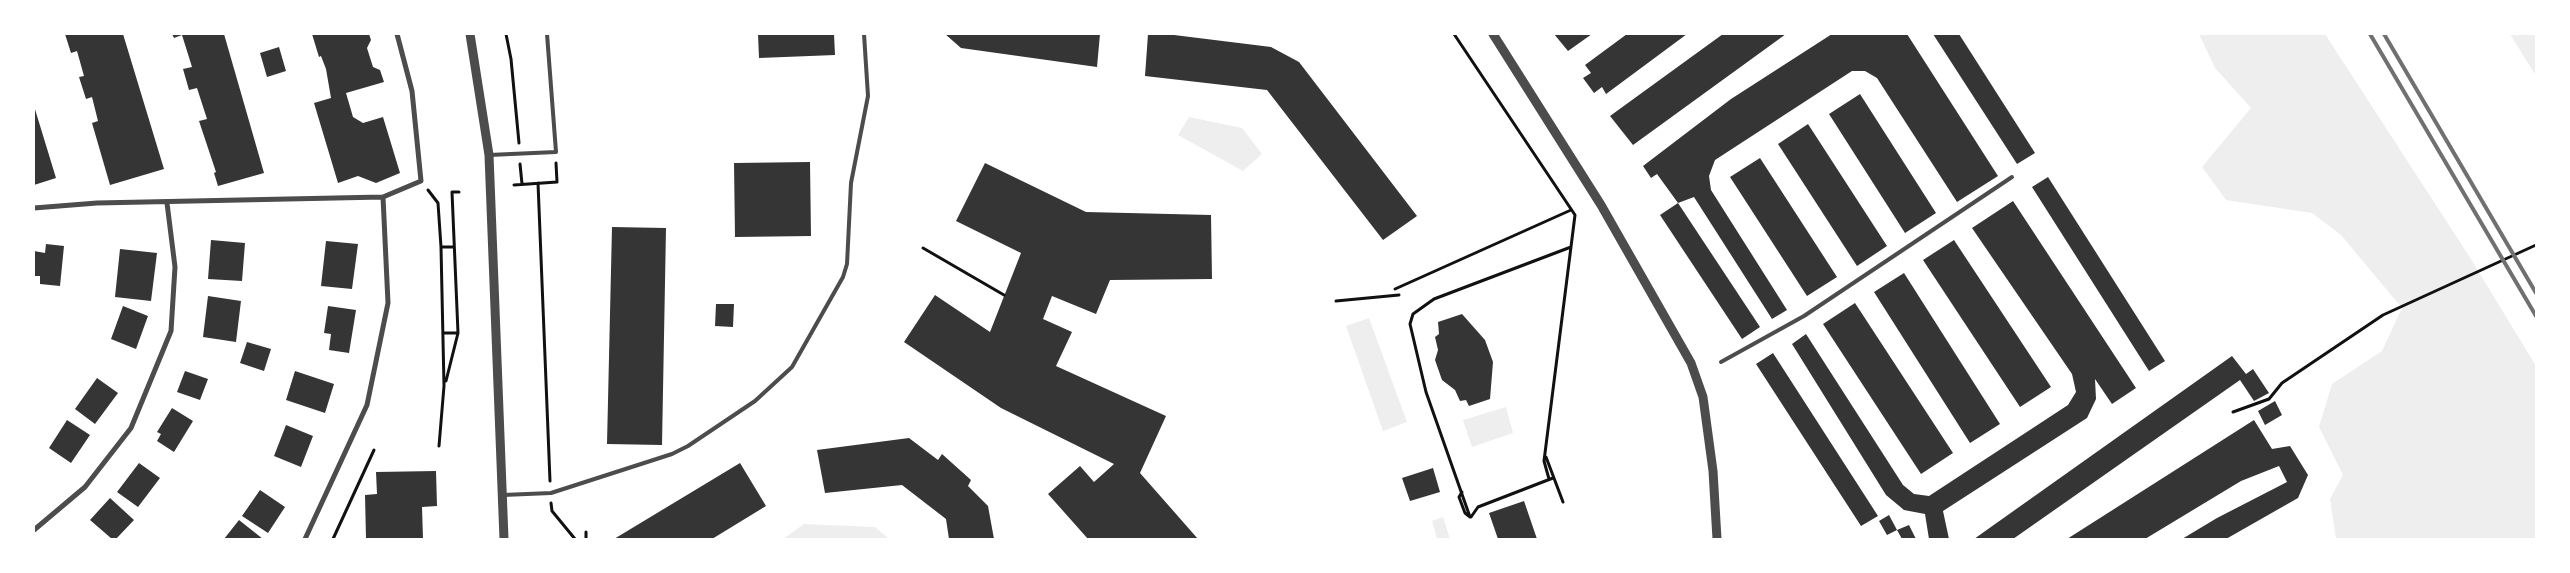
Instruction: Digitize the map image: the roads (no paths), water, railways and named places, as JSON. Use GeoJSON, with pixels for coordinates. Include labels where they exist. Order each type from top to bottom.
{"type":"FeatureCollection","features":[{"type":"Feature","properties":{"kind":"street"},"geometry":{"type":"LineString","coordinates":[[34,208],[97,203],[383,197],[421,181],[412,91],[397,34]]}},
{"type":"Feature","properties":{"kind":"street"},"geometry":{"type":"LineString","coordinates":[[470,34],[489,155],[504,539]]}},
{"type":"Feature","properties":{"kind":"street"},"geometry":{"type":"LineString","coordinates":[[1493,34],[1601,205],[1691,363],[1703,397],[1714,471],[1716,539]]}},
{"type":"Feature","properties":{"kind":"street"},"geometry":{"type":"LineString","coordinates":[[305,539],[367,405],[388,303],[383,197]]}},
{"type":"Feature","properties":{"kind":"street"},"geometry":{"type":"LineString","coordinates":[[34,530],[85,487],[131,428],[171,331],[175,267],[167,203]]}},
{"type":"Feature","properties":{"kind":"lane"},"geometry":{"type":"LineString","coordinates":[[489,155],[556,152],[547,34]]}},
{"type":"Feature","properties":{"kind":"lane"},"geometry":{"type":"LineString","coordinates":[[503,495],[551,493],[672,454],[688,446],[755,401],[792,367],[844,277],[847,264],[851,182],[868,96],[864,34]]}},
{"type":"Feature","properties":{"kind":"lane"},"geometry":{"type":"LineString","coordinates":[[1721,362],[1804,316],[2012,177]]}},
{"type":"Feature","properties":{"kind":"railway"},"geometry":{"type":"LineString","coordinates":[[2370,34],[2536,316]]}},
{"type":"Feature","properties":{"kind":"railway"},"geometry":{"type":"LineString","coordinates":[[2384,34],[2536,293]]}}]}
